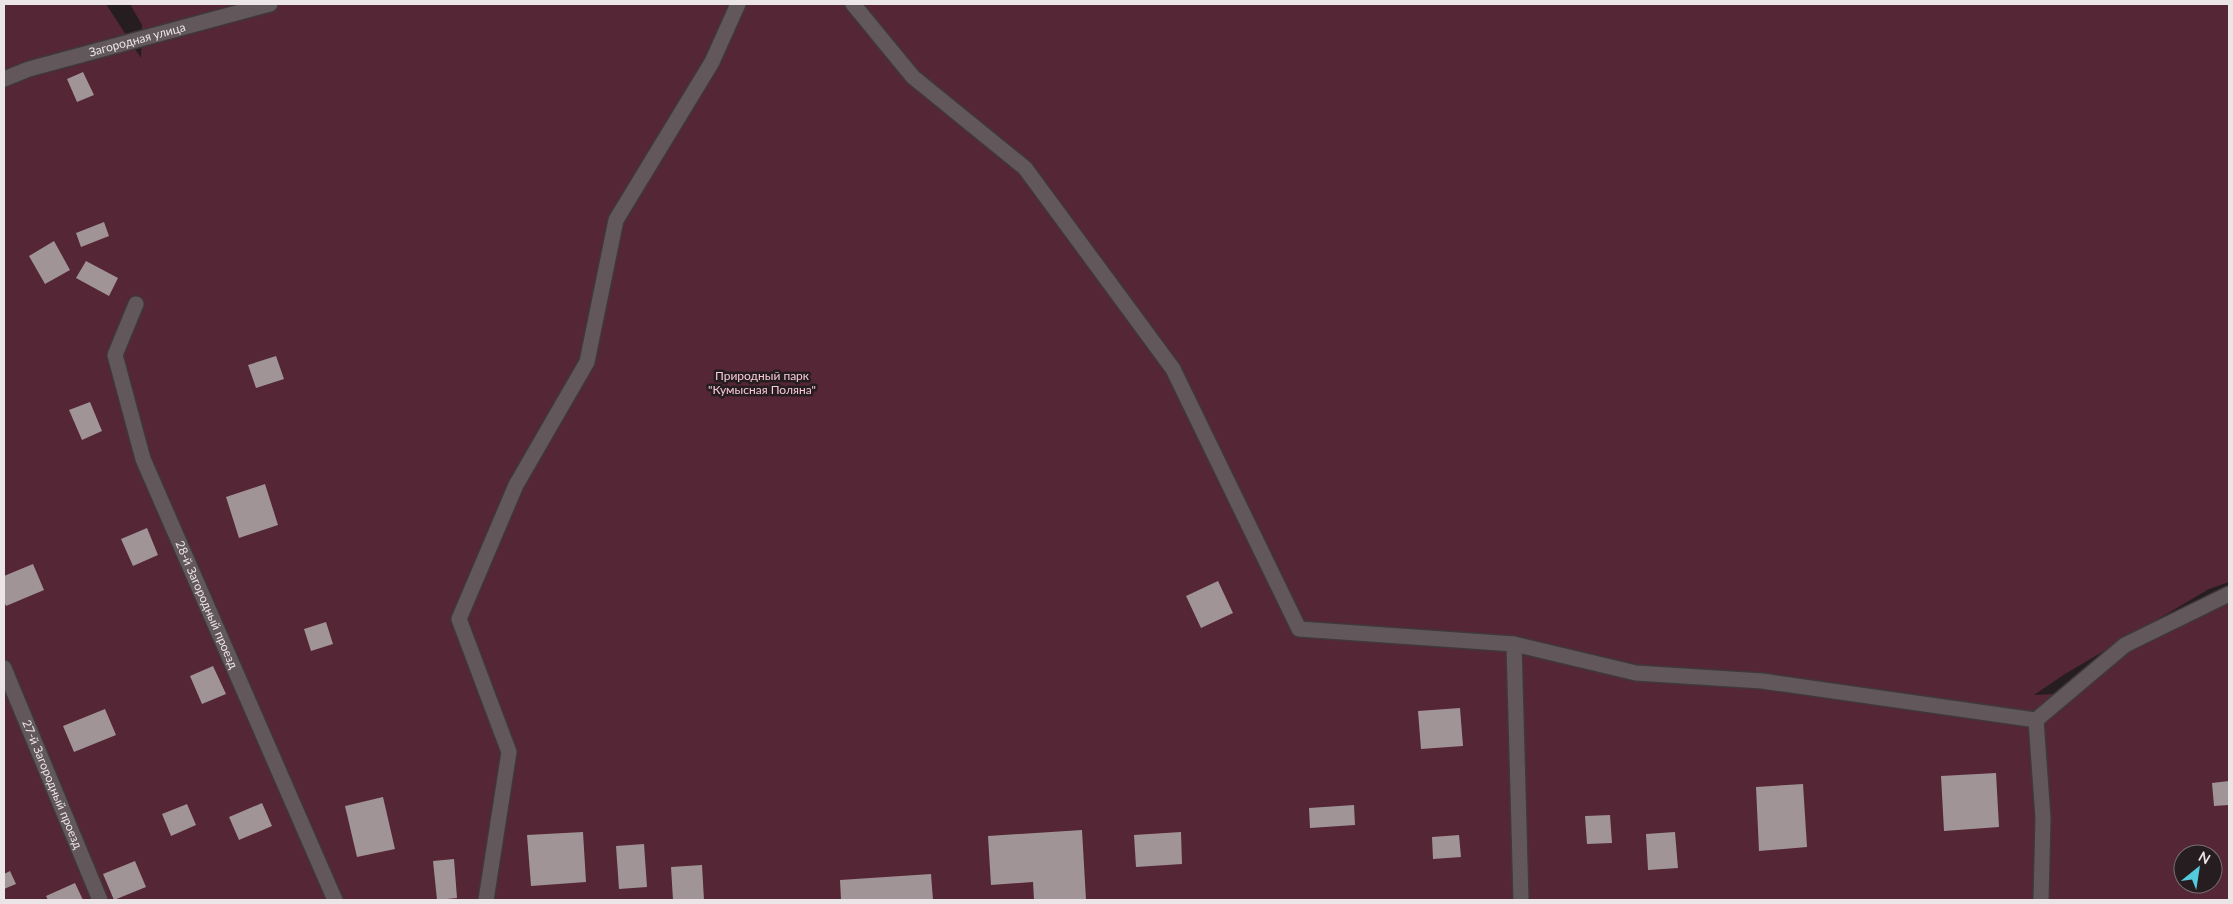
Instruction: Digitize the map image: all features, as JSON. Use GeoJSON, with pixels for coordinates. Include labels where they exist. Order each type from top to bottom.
{"type":"FeatureCollection","features":[{"type":"Feature","properties":{"kind":"street","name":"Загородная улица"},"geometry":{"type":"LineString","coordinates":[[4,79],[29,69],[270,4]]}},
{"type":"Feature","properties":{"kind":"street"},"geometry":{"type":"LineString","coordinates":[[486,900],[509,752],[459,619],[516,485],[587,362],[616,220],[712,62],[738,4]]}},
{"type":"Feature","properties":{"kind":"street"},"geometry":{"type":"LineString","coordinates":[[853,4],[913,77],[1026,168],[1173,369],[1299,629],[1514,644],[1636,673],[1762,681],[2036,720],[2125,645],[2229,594]]}},
{"type":"Feature","properties":{"kind":"street","name":"28-й Загородный проезд"},"geometry":{"type":"LineString","coordinates":[[136,304],[115,354],[143,459],[334,900]]}},
{"type":"Feature","properties":{"kind":"street"},"geometry":{"type":"LineString","coordinates":[[1514,644],[1521,900]]}},
{"type":"Feature","properties":{"kind":"street","name":"27-й Загородный проезд"},"geometry":{"type":"LineString","coordinates":[[4,668],[100,900]]}},
{"type":"Feature","properties":{"kind":"street"},"geometry":{"type":"LineString","coordinates":[[2036,720],[2043,818],[2042,900]]}},
{"type":"Feature","properties":{"kind":"green space","name":"Природный парк \"Кумысная Поляна\""},"geometry":{"type":"Polygon","coordinates":[[[4,4],[106,4],[141,58],[142,25],[130,4],[2229,4],[2229,582],[2209,589],[2065,674],[2034,695],[2053,694],[2159,622],[2229,597],[2229,900],[4,900],[4,4]]]}},
{"type":"Feature","properties":{"kind":"building"},"geometry":{"type":"Polygon","coordinates":[[[83,72],[94,95],[77,102],[67,79],[83,72]]]}},
{"type":"Feature","properties":{"kind":"building"},"geometry":{"type":"Polygon","coordinates":[[[104,222],[109,236],[81,247],[76,233],[104,222]]]}},
{"type":"Feature","properties":{"kind":"building"},"geometry":{"type":"Polygon","coordinates":[[[54,241],[70,270],[45,284],[29,256],[54,241]]]}},
{"type":"Feature","properties":{"kind":"building"},"geometry":{"type":"Polygon","coordinates":[[[86,261],[118,278],[109,296],[76,278],[86,261]]]}},
{"type":"Feature","properties":{"kind":"building"},"geometry":{"type":"Polygon","coordinates":[[[276,356],[284,379],[256,388],[248,365],[276,356]]]}},
{"type":"Feature","properties":{"kind":"building"},"geometry":{"type":"Polygon","coordinates":[[[90,402],[102,431],[82,440],[69,410],[90,402]]]}},
{"type":"Feature","properties":{"kind":"building"},"geometry":{"type":"Polygon","coordinates":[[[265,484],[278,525],[239,538],[226,497],[265,484]]]}},
{"type":"Feature","properties":{"kind":"building"},"geometry":{"type":"Polygon","coordinates":[[[147,528],[158,555],[133,566],[121,539],[147,528]]]}},
{"type":"Feature","properties":{"kind":"building"},"geometry":{"type":"Polygon","coordinates":[[[33,564],[44,590],[6,606],[4,601],[4,576],[33,564]]]}},
{"type":"Feature","properties":{"kind":"building"},"geometry":{"type":"Polygon","coordinates":[[[1218,581],[1233,613],[1201,628],[1186,596],[1218,581]]]}},
{"type":"Feature","properties":{"kind":"building"},"geometry":{"type":"Polygon","coordinates":[[[326,622],[333,644],[311,651],[304,629],[326,622]]]}},
{"type":"Feature","properties":{"kind":"building"},"geometry":{"type":"Polygon","coordinates":[[[213,666],[226,694],[202,704],[190,676],[213,666]]]}},
{"type":"Feature","properties":{"kind":"building"},"geometry":{"type":"Polygon","coordinates":[[[1460,708],[1463,746],[1421,749],[1418,711],[1460,708]]]}},
{"type":"Feature","properties":{"kind":"building"},"geometry":{"type":"Polygon","coordinates":[[[105,709],[116,735],[74,752],[63,726],[105,709]]]}},
{"type":"Feature","properties":{"kind":"building"},"geometry":{"type":"Polygon","coordinates":[[[1996,773],[1999,827],[1944,831],[1941,776],[1996,773]]]}},
{"type":"Feature","properties":{"kind":"building"},"geometry":{"type":"Polygon","coordinates":[[[2229,781],[2229,805],[2214,806],[2212,783],[2229,781]]]}},
{"type":"Feature","properties":{"kind":"building"},"geometry":{"type":"Polygon","coordinates":[[[1803,784],[1807,847],[1759,851],[1756,787],[1803,784]]]}},
{"type":"Feature","properties":{"kind":"building"},"geometry":{"type":"Polygon","coordinates":[[[383,797],[395,849],[357,857],[345,806],[383,797]]]}},
{"type":"Feature","properties":{"kind":"building"},"geometry":{"type":"Polygon","coordinates":[[[262,803],[272,826],[239,840],[229,817],[262,803]]]}},
{"type":"Feature","properties":{"kind":"building"},"geometry":{"type":"Polygon","coordinates":[[[187,804],[196,825],[171,836],[162,814],[187,804]]]}},
{"type":"Feature","properties":{"kind":"building"},"geometry":{"type":"Polygon","coordinates":[[[1354,805],[1355,825],[1310,828],[1309,808],[1354,805]]]}},
{"type":"Feature","properties":{"kind":"building"},"geometry":{"type":"Polygon","coordinates":[[[1610,815],[1612,843],[1587,844],[1585,816],[1610,815]]]}},
{"type":"Feature","properties":{"kind":"building"},"geometry":{"type":"Polygon","coordinates":[[[1082,830],[1086,900],[1034,900],[1033,882],[991,885],[988,836],[1082,830]]]}},
{"type":"Feature","properties":{"kind":"building"},"geometry":{"type":"Polygon","coordinates":[[[583,832],[586,882],[531,886],[527,835],[583,832]]]}},
{"type":"Feature","properties":{"kind":"building"},"geometry":{"type":"Polygon","coordinates":[[[1181,832],[1182,864],[1136,867],[1134,835],[1181,832]]]}},
{"type":"Feature","properties":{"kind":"building"},"geometry":{"type":"Polygon","coordinates":[[[1675,832],[1678,868],[1648,870],[1646,834],[1675,832]]]}},
{"type":"Feature","properties":{"kind":"building"},"geometry":{"type":"Polygon","coordinates":[[[1459,835],[1461,857],[1433,859],[1432,837],[1459,835]]]}},
{"type":"Feature","properties":{"kind":"building"},"geometry":{"type":"Polygon","coordinates":[[[644,844],[647,887],[619,889],[616,846],[644,844]]]}},
{"type":"Feature","properties":{"kind":"building"},"geometry":{"type":"Polygon","coordinates":[[[454,859],[457,898],[437,900],[433,861],[454,859]]]}},
{"type":"Feature","properties":{"kind":"building"},"geometry":{"type":"Polygon","coordinates":[[[135,861],[146,887],[114,900],[103,874],[135,861]]]}},
{"type":"Feature","properties":{"kind":"building"},"geometry":{"type":"Polygon","coordinates":[[[702,865],[704,900],[673,900],[671,867],[702,865]]]}},
{"type":"Feature","properties":{"kind":"building"},"geometry":{"type":"Polygon","coordinates":[[[10,871],[16,884],[4,889],[4,874],[10,871]]]}},
{"type":"Feature","properties":{"kind":"building"},"geometry":{"type":"Polygon","coordinates":[[[931,874],[933,900],[841,900],[840,880],[931,874]]]}},
{"type":"Feature","properties":{"kind":"building"},"geometry":{"type":"Polygon","coordinates":[[[75,883],[83,900],[48,900],[46,896],[75,883]]]}}]}
